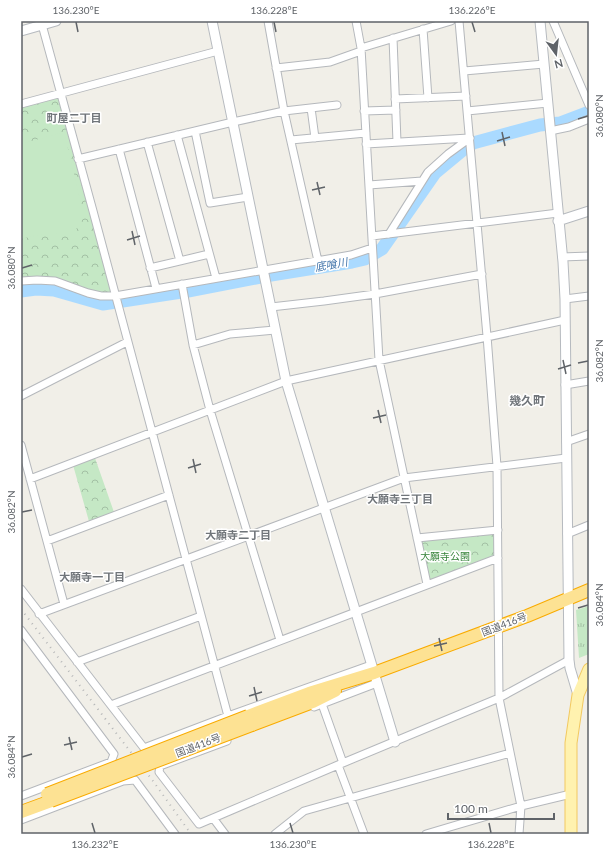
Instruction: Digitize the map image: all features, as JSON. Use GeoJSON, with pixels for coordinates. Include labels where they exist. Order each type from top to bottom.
{"type":"FeatureCollection","features":[{"type":"Feature","properties":{"kind":"highway","name":"国道416号"},"geometry":{"type":"LineString","coordinates":[[21,804],[49,797],[250,721],[312,702],[374,674],[528,616],[589,590]]}},
{"type":"Feature","properties":{"kind":"highway","name":"国道416号"},"geometry":{"type":"LineString","coordinates":[[21,812],[49,797]]}},
{"type":"Feature","properties":{"kind":"main road"},"geometry":{"type":"LineString","coordinates":[[571,834],[571,743],[578,695],[589,669]]}},
{"type":"Feature","properties":{"kind":"street"},"geometry":{"type":"LineString","coordinates":[[21,31],[41,23],[56,21]]}},
{"type":"Feature","properties":{"kind":"street"},"geometry":{"type":"LineString","coordinates":[[212,21],[286,381],[395,742]]}},
{"type":"Feature","properties":{"kind":"street"},"geometry":{"type":"LineString","coordinates":[[268,21],[284,111],[318,261]]}},
{"type":"Feature","properties":{"kind":"street"},"geometry":{"type":"LineString","coordinates":[[356,21],[361,50],[379,360],[427,584]]}},
{"type":"Feature","properties":{"kind":"street"},"geometry":{"type":"LineString","coordinates":[[276,68],[330,62],[393,38],[451,21]]}},
{"type":"Feature","properties":{"kind":"street"},"geometry":{"type":"LineString","coordinates":[[459,21],[482,274],[497,466],[499,698],[521,806],[519,834]]}},
{"type":"Feature","properties":{"kind":"street"},"geometry":{"type":"LineString","coordinates":[[540,21],[565,299],[569,660],[578,695]]}},
{"type":"Feature","properties":{"kind":"street"},"geometry":{"type":"LineString","coordinates":[[553,21],[589,105]]}},
{"type":"Feature","properties":{"kind":"street"},"geometry":{"type":"LineString","coordinates":[[41,23],[93,210],[228,716]]}},
{"type":"Feature","properties":{"kind":"street"},"geometry":{"type":"LineString","coordinates":[[423,29],[428,98]]}},
{"type":"Feature","properties":{"kind":"street"},"geometry":{"type":"LineString","coordinates":[[393,38],[397,142]]}},
{"type":"Feature","properties":{"kind":"street"},"geometry":{"type":"LineString","coordinates":[[21,104],[60,92],[218,51]]}},
{"type":"Feature","properties":{"kind":"street"},"geometry":{"type":"LineString","coordinates":[[464,71],[544,64]]}},
{"type":"Feature","properties":{"kind":"street"},"geometry":{"type":"LineString","coordinates":[[396,99],[466,96]]}},
{"type":"Feature","properties":{"kind":"street"},"geometry":{"type":"LineString","coordinates":[[467,111],[548,103]]}},
{"type":"Feature","properties":{"kind":"street"},"geometry":{"type":"LineString","coordinates":[[78,159],[284,111],[337,105]]}},
{"type":"Feature","properties":{"kind":"street"},"geometry":{"type":"LineString","coordinates":[[311,108],[315,138]]}},
{"type":"Feature","properties":{"kind":"street"},"geometry":{"type":"LineString","coordinates":[[364,111],[396,110]]}},
{"type":"Feature","properties":{"kind":"street"},"geometry":{"type":"LineString","coordinates":[[550,131],[569,127],[589,119]]}},
{"type":"Feature","properties":{"kind":"street"},"geometry":{"type":"LineString","coordinates":[[195,131],[210,203],[248,197]]}},
{"type":"Feature","properties":{"kind":"street"},"geometry":{"type":"LineString","coordinates":[[291,140],[366,133]]}},
{"type":"Feature","properties":{"kind":"street"},"geometry":{"type":"LineString","coordinates":[[177,136],[216,278]]}},
{"type":"Feature","properties":{"kind":"street"},"geometry":{"type":"LineString","coordinates":[[366,144],[470,138]]}},
{"type":"Feature","properties":{"kind":"street"},"geometry":{"type":"LineString","coordinates":[[388,234],[428,172],[448,154],[470,138]]}},
{"type":"Feature","properties":{"kind":"street"},"geometry":{"type":"LineString","coordinates":[[148,142],[180,261]]}},
{"type":"Feature","properties":{"kind":"street"},"geometry":{"type":"LineString","coordinates":[[119,149],[156,288]]}},
{"type":"Feature","properties":{"kind":"street"},"geometry":{"type":"LineString","coordinates":[[368,185],[422,181]]}},
{"type":"Feature","properties":{"kind":"street"},"geometry":{"type":"LineString","coordinates":[[372,236],[477,223],[558,217],[589,211]]}},
{"type":"Feature","properties":{"kind":"street"},"geometry":{"type":"LineString","coordinates":[[21,281],[55,281],[88,293],[101,296],[115,296],[263,269],[351,255],[372,248]]}},
{"type":"Feature","properties":{"kind":"street"},"geometry":{"type":"LineString","coordinates":[[150,268],[210,254]]}},
{"type":"Feature","properties":{"kind":"street"},"geometry":{"type":"LineString","coordinates":[[562,257],[589,256]]}},
{"type":"Feature","properties":{"kind":"street"},"geometry":{"type":"LineString","coordinates":[[271,307],[375,294],[482,274]]}},
{"type":"Feature","properties":{"kind":"street"},"geometry":{"type":"LineString","coordinates":[[182,284],[193,345],[210,410],[280,640]]}},
{"type":"Feature","properties":{"kind":"street"},"geometry":{"type":"LineString","coordinates":[[565,299],[589,296]]}},
{"type":"Feature","properties":{"kind":"street"},"geometry":{"type":"LineString","coordinates":[[30,479],[286,381],[565,320]]}},
{"type":"Feature","properties":{"kind":"street"},"geometry":{"type":"LineString","coordinates":[[193,345],[230,334],[275,330]]}},
{"type":"Feature","properties":{"kind":"street"},"geometry":{"type":"LineString","coordinates":[[21,396],[127,342]]}},
{"type":"Feature","properties":{"kind":"street"},"geometry":{"type":"LineString","coordinates":[[565,386],[589,381]]}},
{"type":"Feature","properties":{"kind":"street"},"geometry":{"type":"LineString","coordinates":[[566,442],[589,434]]}},
{"type":"Feature","properties":{"kind":"street"},"geometry":{"type":"LineString","coordinates":[[21,445],[64,604]]}},
{"type":"Feature","properties":{"kind":"street"},"geometry":{"type":"LineString","coordinates":[[39,614],[404,478],[566,458]]}},
{"type":"Feature","properties":{"kind":"street"},"geometry":{"type":"LineString","coordinates":[[47,541],[169,495]]}},
{"type":"Feature","properties":{"kind":"street"},"geometry":{"type":"LineString","coordinates":[[567,534],[589,525]]}},
{"type":"Feature","properties":{"kind":"street"},"geometry":{"type":"LineString","coordinates":[[417,538],[498,530]]}},
{"type":"Feature","properties":{"kind":"street"},"geometry":{"type":"LineString","coordinates":[[110,705],[498,558]]}},
{"type":"Feature","properties":{"kind":"street"},"geometry":{"type":"LineString","coordinates":[[21,589],[144,748],[228,716],[374,674]]}},
{"type":"Feature","properties":{"kind":"street"},"geometry":{"type":"LineString","coordinates":[[77,662],[201,616]]}},
{"type":"Feature","properties":{"kind":"street"},"geometry":{"type":"LineString","coordinates":[[21,630],[114,754],[111,762],[21,796]]}},
{"type":"Feature","properties":{"kind":"street"},"geometry":{"type":"LineString","coordinates":[[147,747],[160,766],[159,772],[199,824],[499,698],[569,660]]}},
{"type":"Feature","properties":{"kind":"street"},"geometry":{"type":"LineString","coordinates":[[160,766],[322,704],[374,674]]}},
{"type":"Feature","properties":{"kind":"street"},"geometry":{"type":"LineString","coordinates":[[322,704],[350,798],[364,834]]}},
{"type":"Feature","properties":{"kind":"street"},"geometry":{"type":"LineString","coordinates":[[275,834],[304,811],[510,753]]}},
{"type":"Feature","properties":{"kind":"street"},"geometry":{"type":"LineString","coordinates":[[111,762],[123,781]]}},
{"type":"Feature","properties":{"kind":"street"},"geometry":{"type":"LineString","coordinates":[[21,820],[123,781],[135,780],[175,834]]}},
{"type":"Feature","properties":{"kind":"street"},"geometry":{"type":"LineString","coordinates":[[426,834],[521,806],[571,794]]}},
{"type":"Feature","properties":{"kind":"street"},"geometry":{"type":"LineString","coordinates":[[213,818],[224,834]]}},
{"type":"Feature","properties":{"kind":"green space"},"geometry":{"type":"Polygon","coordinates":[[[60,93],[115,296],[49,281],[21,282],[21,104],[60,93]]]}},
{"type":"Feature","properties":{"kind":"green space"},"geometry":{"type":"Polygon","coordinates":[[[64,132],[83,211],[81,222],[77,228],[68,235],[60,235],[50,232],[21,239],[21,144],[64,132]]]}},
{"type":"Feature","properties":{"kind":"green space"},"geometry":{"type":"Polygon","coordinates":[[[95,458],[115,515],[90,525],[73,465],[95,458]]]}},
{"type":"Feature","properties":{"kind":"green space","name":"大願寺公園"},"geometry":{"type":"Polygon","coordinates":[[[496,532],[496,557],[431,581],[427,578],[419,539],[496,532]]]}},
{"type":"Feature","properties":{"kind":"green space"},"geometry":{"type":"Polygon","coordinates":[[[589,606],[589,654],[579,658],[576,610],[589,606]]]}},
{"type":"Feature","properties":{"kind":"waterway","name":"底喰川"},"geometry":{"type":"LineString","coordinates":[[21,291],[36,289],[54,290],[103,304],[188,291],[365,259],[382,249],[435,173],[473,143],[540,125],[560,123],[589,112]]}},
{"type":"Feature","properties":{"kind":"railway"},"geometry":{"type":"LineString","coordinates":[[21,609],[153,781],[191,834]]}},
{"type":"Feature","properties":{"kind":"district","name":"町屋二丁目"},"geometry":{"type":"Point","coordinates":[74,117]}},
{"type":"Feature","properties":{"kind":"district","name":"幾久町"},"geometry":{"type":"Point","coordinates":[527,400]}},
{"type":"Feature","properties":{"kind":"district","name":"大願寺三丁目"},"geometry":{"type":"Point","coordinates":[400,498]}},
{"type":"Feature","properties":{"kind":"district","name":"大願寺二丁目"},"geometry":{"type":"Point","coordinates":[238,534]}},
{"type":"Feature","properties":{"kind":"district","name":"大願寺一丁目"},"geometry":{"type":"Point","coordinates":[92,576]}}]}
